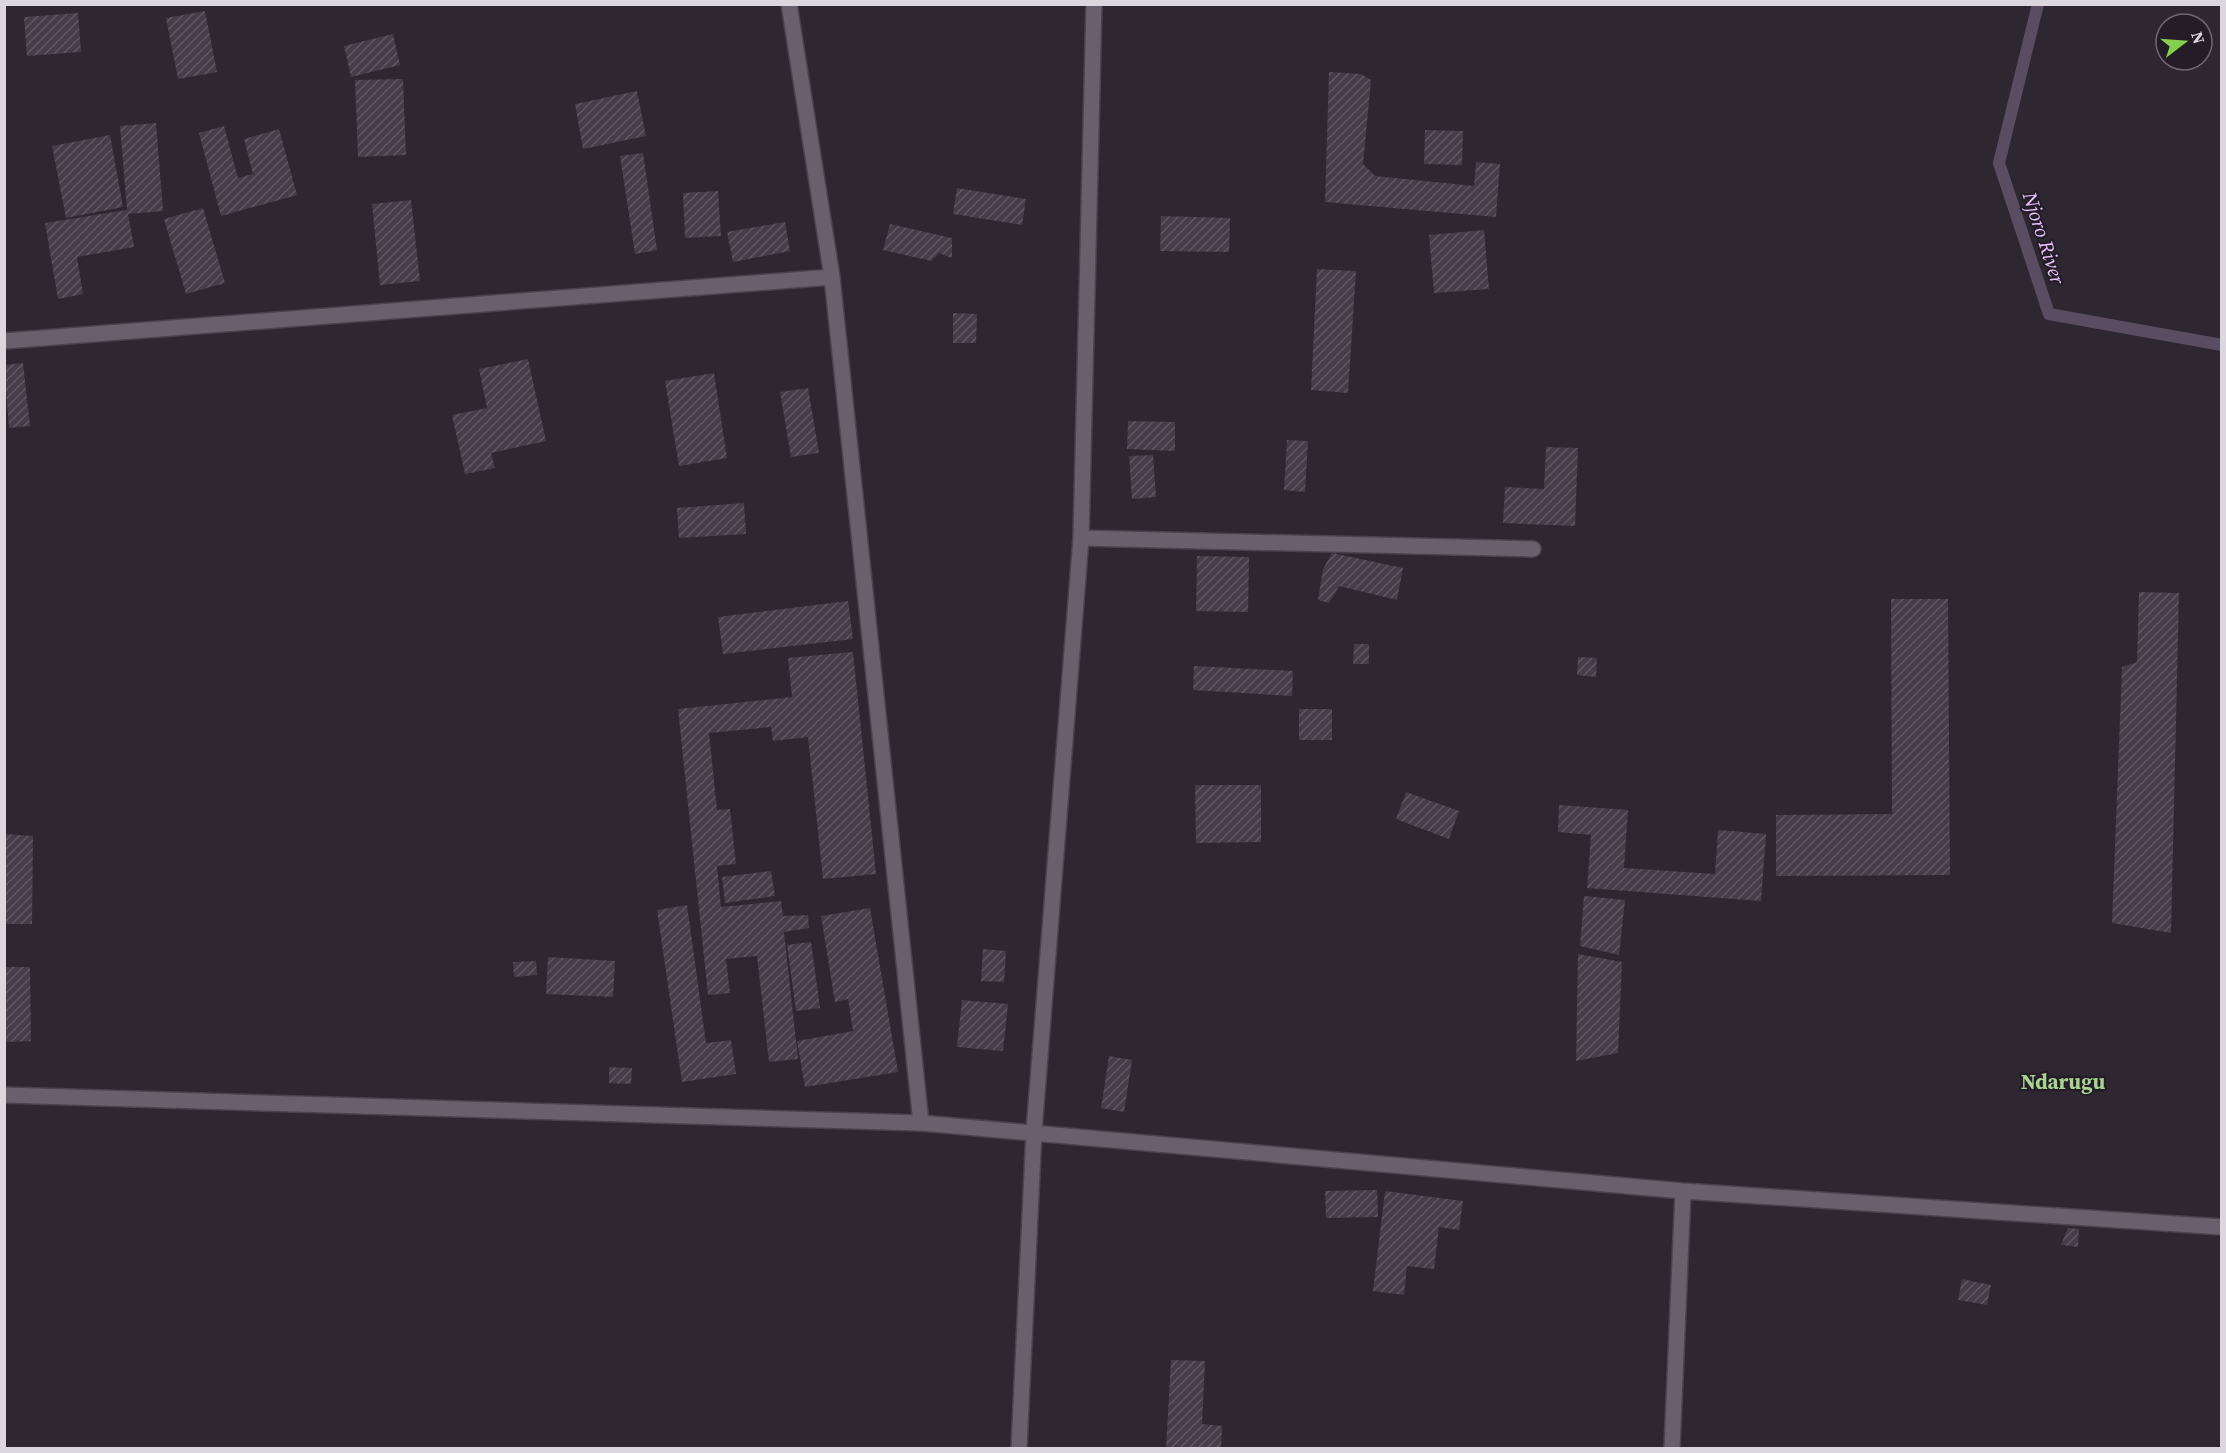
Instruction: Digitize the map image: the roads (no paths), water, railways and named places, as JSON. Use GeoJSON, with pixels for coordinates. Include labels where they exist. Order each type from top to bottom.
{"type":"FeatureCollection","features":[{"type":"Feature","properties":{"kind":"street"},"geometry":{"type":"LineString","coordinates":[[789,4],[831,277],[921,1123]]}},
{"type":"Feature","properties":{"kind":"street"},"geometry":{"type":"LineString","coordinates":[[1019,1449],[1034,1131],[1081,538],[1094,4]]}},
{"type":"Feature","properties":{"kind":"street"},"geometry":{"type":"LineString","coordinates":[[4,341],[831,277]]}},
{"type":"Feature","properties":{"kind":"street"},"geometry":{"type":"LineString","coordinates":[[1081,538],[1533,549]]}},
{"type":"Feature","properties":{"kind":"street"},"geometry":{"type":"LineString","coordinates":[[4,1095],[921,1123],[1034,1131],[1683,1191],[2222,1227]]}},
{"type":"Feature","properties":{"kind":"street"},"geometry":{"type":"LineString","coordinates":[[1672,1449],[1683,1191]]}},
{"type":"Feature","properties":{"kind":"waterway","name":"Njoro River"},"geometry":{"type":"LineString","coordinates":[[2038,4],[1999,163],[2049,314],[2222,345]]}},
{"type":"Feature","properties":{"kind":"district","name":"Ndarugu"},"geometry":{"type":"Point","coordinates":[2063,1082]}}]}
